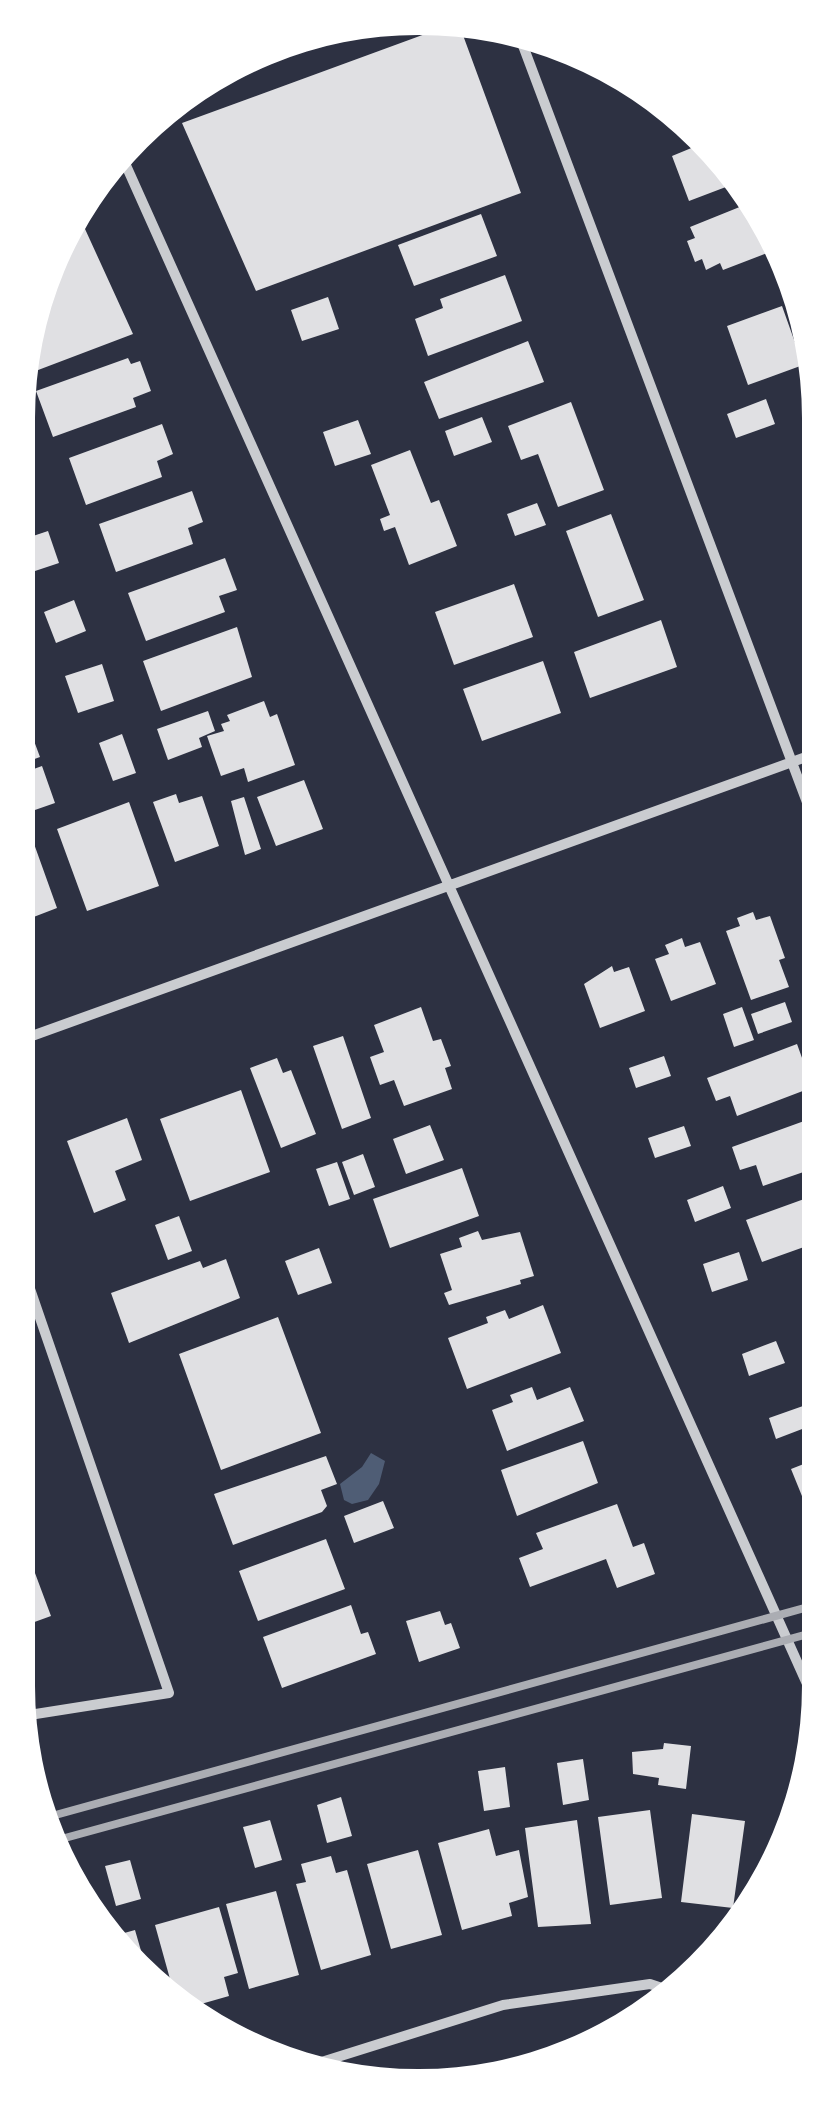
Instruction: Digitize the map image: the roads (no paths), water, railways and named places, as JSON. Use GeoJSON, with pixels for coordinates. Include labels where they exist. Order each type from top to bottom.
{"type":"FeatureCollection","features":[{"type":"Feature","properties":{"kind":"street"},"geometry":{"type":"LineString","coordinates":[[525,50],[802,787]]}},
{"type":"Feature","properties":{"kind":"street"},"geometry":{"type":"LineString","coordinates":[[128,169],[802,1672]]}},
{"type":"Feature","properties":{"kind":"street"},"geometry":{"type":"LineString","coordinates":[[35,1036],[802,759]]}},
{"type":"Feature","properties":{"kind":"street"},"geometry":{"type":"LineString","coordinates":[[35,1303],[170,1693],[36,1714]]}},
{"type":"Feature","properties":{"kind":"street"},"geometry":{"type":"LineString","coordinates":[[331,2059],[502,2005],[657,1986]]}},
{"type":"Feature","properties":{"kind":"water"},"geometry":{"type":"Polygon","coordinates":[[[371,1453],[385,1461],[379,1484],[368,1500],[352,1504],[344,1500],[340,1484],[362,1467],[371,1453]]]}},
{"type":"Feature","properties":{"kind":"railway"},"geometry":{"type":"LineString","coordinates":[[57,1815],[802,1609]]}},
{"type":"Feature","properties":{"kind":"railway"},"geometry":{"type":"LineString","coordinates":[[67,1838],[802,1636]]}}]}
